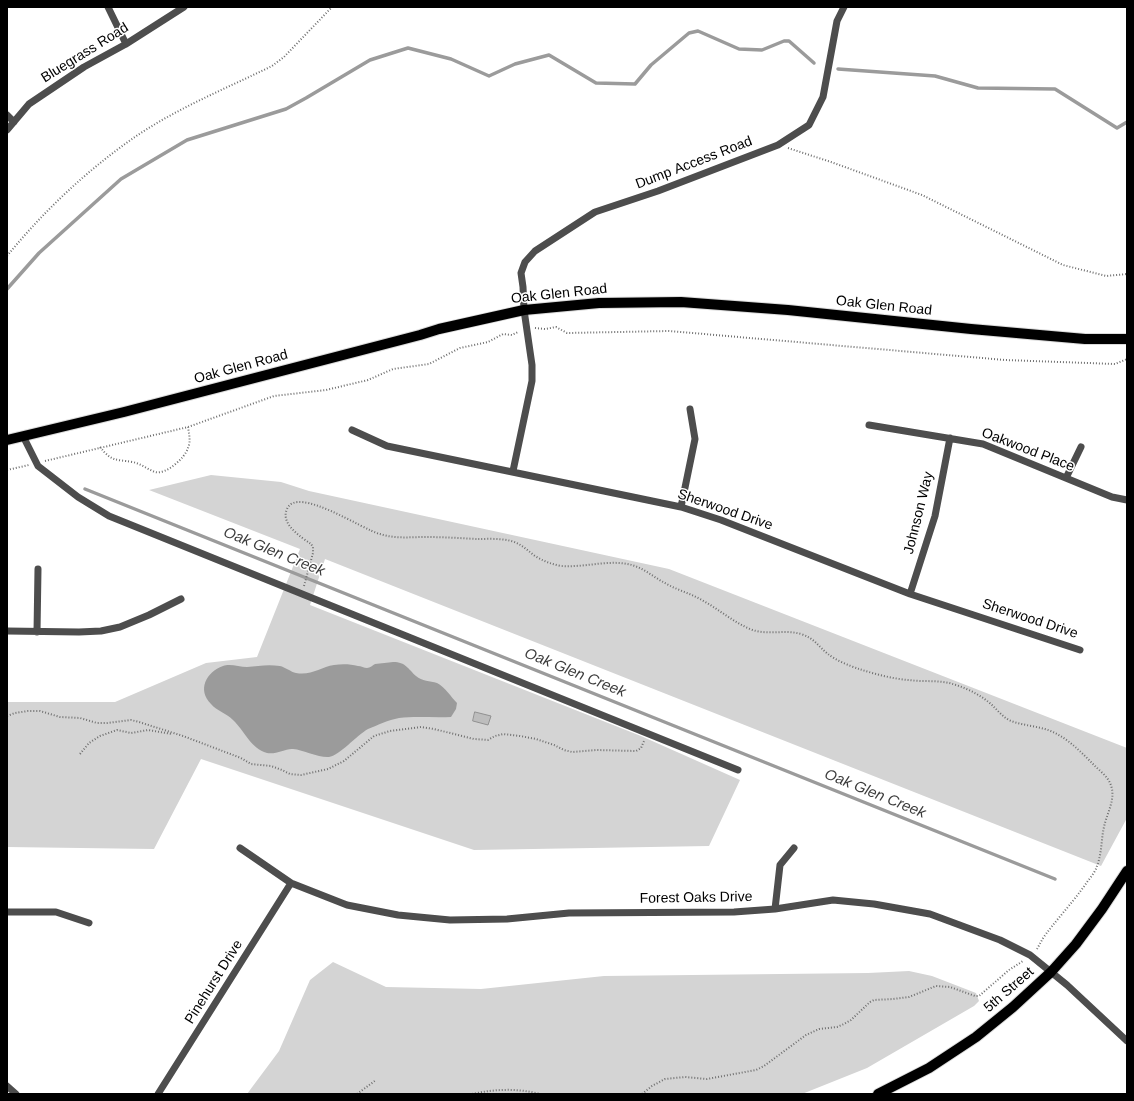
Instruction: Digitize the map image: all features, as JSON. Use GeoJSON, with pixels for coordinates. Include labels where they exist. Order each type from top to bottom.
{"type":"FeatureCollection","features":[{"type":"Feature","properties":{"kind":"main road","name":"Oak Glen Road"},"geometry":{"type":"LineString","coordinates":[[7,440],[132,410],[420,335],[439,328],[524,310],[599,303],[681,302],[788,310],[971,329],[1077,338],[1127,339]]}},
{"type":"Feature","properties":{"kind":"main road","name":"5th Street"},"geometry":{"type":"LineString","coordinates":[[878,1094],[929,1068],[976,1037],[1013,1007],[1051,972],[1076,944],[1102,909],[1127,871]]}},
{"type":"Feature","properties":{"kind":"street"},"geometry":{"type":"LineString","coordinates":[[108,7],[126,44]]}},
{"type":"Feature","properties":{"kind":"street","name":"Bluegrass Road"},"geometry":{"type":"LineString","coordinates":[[7,130],[29,104],[84,67],[126,44],[184,7]]}},
{"type":"Feature","properties":{"kind":"street","name":"Dump Access Road"},"geometry":{"type":"LineString","coordinates":[[513,472],[532,381],[532,365],[526,327],[521,273],[525,262],[534,250],[595,212],[658,191],[778,145],[809,125],[823,96],[837,21],[844,7]]}},
{"type":"Feature","properties":{"kind":"street"},"geometry":{"type":"LineString","coordinates":[[7,115],[14,122]]}},
{"type":"Feature","properties":{"kind":"street"},"geometry":{"type":"LineString","coordinates":[[682,507],[694,439],[690,409]]}},
{"type":"Feature","properties":{"kind":"street","name":"Oakwood Place"},"geometry":{"type":"LineString","coordinates":[[869,425],[983,444],[1112,497],[1127,500]]}},
{"type":"Feature","properties":{"kind":"street","name":"Sherwood Drive"},"geometry":{"type":"LineString","coordinates":[[352,430],[388,446],[682,507],[721,520],[910,594],[1080,650]]}},
{"type":"Feature","properties":{"kind":"street"},"geometry":{"type":"LineString","coordinates":[[23,436],[38,466],[78,497],[109,516],[738,770]]}},
{"type":"Feature","properties":{"kind":"street","name":"Johnson Way"},"geometry":{"type":"LineString","coordinates":[[910,594],[935,516],[950,438]]}},
{"type":"Feature","properties":{"kind":"street"},"geometry":{"type":"LineString","coordinates":[[1066,478],[1081,447]]}},
{"type":"Feature","properties":{"kind":"street"},"geometry":{"type":"LineString","coordinates":[[37,632],[38,569]]}},
{"type":"Feature","properties":{"kind":"street"},"geometry":{"type":"LineString","coordinates":[[7,631],[101,631],[120,627],[181,599]]}},
{"type":"Feature","properties":{"kind":"street","name":"Forest Oaks Drive"},"geometry":{"type":"LineString","coordinates":[[240,848],[291,883],[347,905],[398,915],[450,920],[507,919],[569,912],[734,912],[776,909],[833,900],[874,904],[930,914],[986,935],[1030,955],[1067,985],[1127,1041]]}},
{"type":"Feature","properties":{"kind":"street"},"geometry":{"type":"LineString","coordinates":[[776,909],[780,865],[794,848]]}},
{"type":"Feature","properties":{"kind":"street","name":"Pinehurst Drive"},"geometry":{"type":"LineString","coordinates":[[158,1094],[291,883]]}},
{"type":"Feature","properties":{"kind":"street"},"geometry":{"type":"LineString","coordinates":[[7,912],[56,912],[89,923]]}},
{"type":"Feature","properties":{"kind":"street"},"geometry":{"type":"LineString","coordinates":[[7,1086],[16,1094]]}},
{"type":"Feature","properties":{"kind":"path"},"geometry":{"type":"LineString","coordinates":[[7,256],[46,211],[89,172],[120,148],[176,112],[272,66],[284,57],[332,7]]}},
{"type":"Feature","properties":{"kind":"path"},"geometry":{"type":"LineString","coordinates":[[778,145],[831,162],[922,195],[1063,265],[1106,276],[1127,274]]}},
{"type":"Feature","properties":{"kind":"path"},"geometry":{"type":"LineString","coordinates":[[7,470],[188,427],[274,396],[326,390],[368,380],[393,369],[429,364],[460,348],[488,342],[503,334],[512,335],[526,327],[545,330],[556,327],[567,333],[668,331],[1005,360],[1115,364],[1127,359]]}},
{"type":"Feature","properties":{"kind":"path"},"geometry":{"type":"LineString","coordinates":[[100,447],[108,456],[119,461],[133,462],[156,472],[168,470],[180,460],[188,450],[190,441],[188,427]]}},
{"type":"Feature","properties":{"kind":"path"},"geometry":{"type":"LineString","coordinates":[[302,595],[313,553],[313,547],[288,524],[286,519],[286,510],[289,505],[304,502],[315,504],[368,530],[390,537],[508,540],[521,546],[547,563],[562,566],[616,563],[635,566],[663,582],[696,596],[751,630],[760,632],[801,634],[816,642],[829,655],[856,668],[874,674],[910,681],[929,680],[948,683],[976,693],[994,707],[999,714],[1011,721],[1046,730],[1060,736],[1078,749],[1108,779],[1112,787],[1113,797],[1104,827],[1102,849],[1097,867],[1069,907],[1044,936],[1038,948],[1019,965],[1009,970],[978,996],[950,987],[936,986],[909,997],[874,1000],[851,1020],[837,1027],[819,1029],[806,1035],[764,1066],[756,1070],[707,1079],[685,1077],[665,1079],[652,1086],[642,1094]]}},
{"type":"Feature","properties":{"kind":"path"},"geometry":{"type":"LineString","coordinates":[[7,716],[28,711],[40,711],[60,717],[80,718],[97,723],[114,723],[132,720],[183,736],[241,758],[252,764],[271,766],[290,774],[301,776],[328,769],[344,761],[374,736],[390,731],[421,727],[474,739],[488,740],[503,734],[536,739],[572,752],[596,750],[636,751],[641,748],[647,732]]}},
{"type":"Feature","properties":{"kind":"path"},"geometry":{"type":"LineString","coordinates":[[80,754],[89,743],[100,736],[117,730],[132,733],[148,730],[183,736]]}},
{"type":"Feature","properties":{"kind":"path"},"geometry":{"type":"LineString","coordinates":[[357,1094],[376,1080]]}},
{"type":"Feature","properties":{"kind":"path"},"geometry":{"type":"LineString","coordinates":[[472,1094],[499,1090],[519,1090],[540,1094]]}},
{"type":"Feature","properties":{"kind":"shaded area"},"geometry":{"type":"Polygon","coordinates":[[[211,475],[281,482],[309,491],[669,569],[1127,748],[1127,818],[1101,866],[325,559],[310,605],[641,736],[740,780],[709,846],[474,850],[201,759],[154,849],[7,847],[7,702],[115,702],[206,663],[257,657],[300,549],[149,490],[211,475]]]}},
{"type":"Feature","properties":{"kind":"shaded area"},"geometry":{"type":"Polygon","coordinates":[[[393,662],[401,663],[421,679],[437,683],[443,687],[457,703],[456,709],[451,717],[405,717],[391,720],[368,729],[338,753],[329,757],[293,749],[270,753],[261,751],[256,748],[233,720],[211,704],[207,699],[204,687],[205,682],[212,672],[226,665],[247,667],[276,665],[301,674],[334,665],[343,664],[367,668],[375,664],[393,662]]]}},
{"type":"Feature","properties":{"kind":"shaded area"},"geometry":{"type":"Polygon","coordinates":[[[333,962],[386,987],[481,989],[604,976],[868,973],[909,971],[932,976],[976,993],[979,1001],[974,1006],[867,1068],[802,1094],[247,1094],[279,1051],[310,980],[333,962]]]}},
{"type":"Feature","properties":{"kind":"building"},"geometry":{"type":"Polygon","coordinates":[[[475,712],[491,716],[488,725],[473,721],[475,712]]]}},
{"type":"Feature","properties":{"kind":"waterway"},"geometry":{"type":"LineString","coordinates":[[7,289],[39,253],[121,179],[187,140],[286,109],[370,60],[408,48],[451,59],[489,76],[515,64],[549,55],[596,83],[635,84],[651,65],[689,33],[698,31],[739,49],[762,50],[784,41],[789,41],[814,63]]}},
{"type":"Feature","properties":{"kind":"waterway"},"geometry":{"type":"LineString","coordinates":[[838,69],[935,76],[978,88],[1055,89],[1117,128],[1127,122]]}},
{"type":"Feature","properties":{"kind":"waterway","name":"Oak Glen Creek"},"geometry":{"type":"LineString","coordinates":[[85,489],[1055,879]]}}]}
